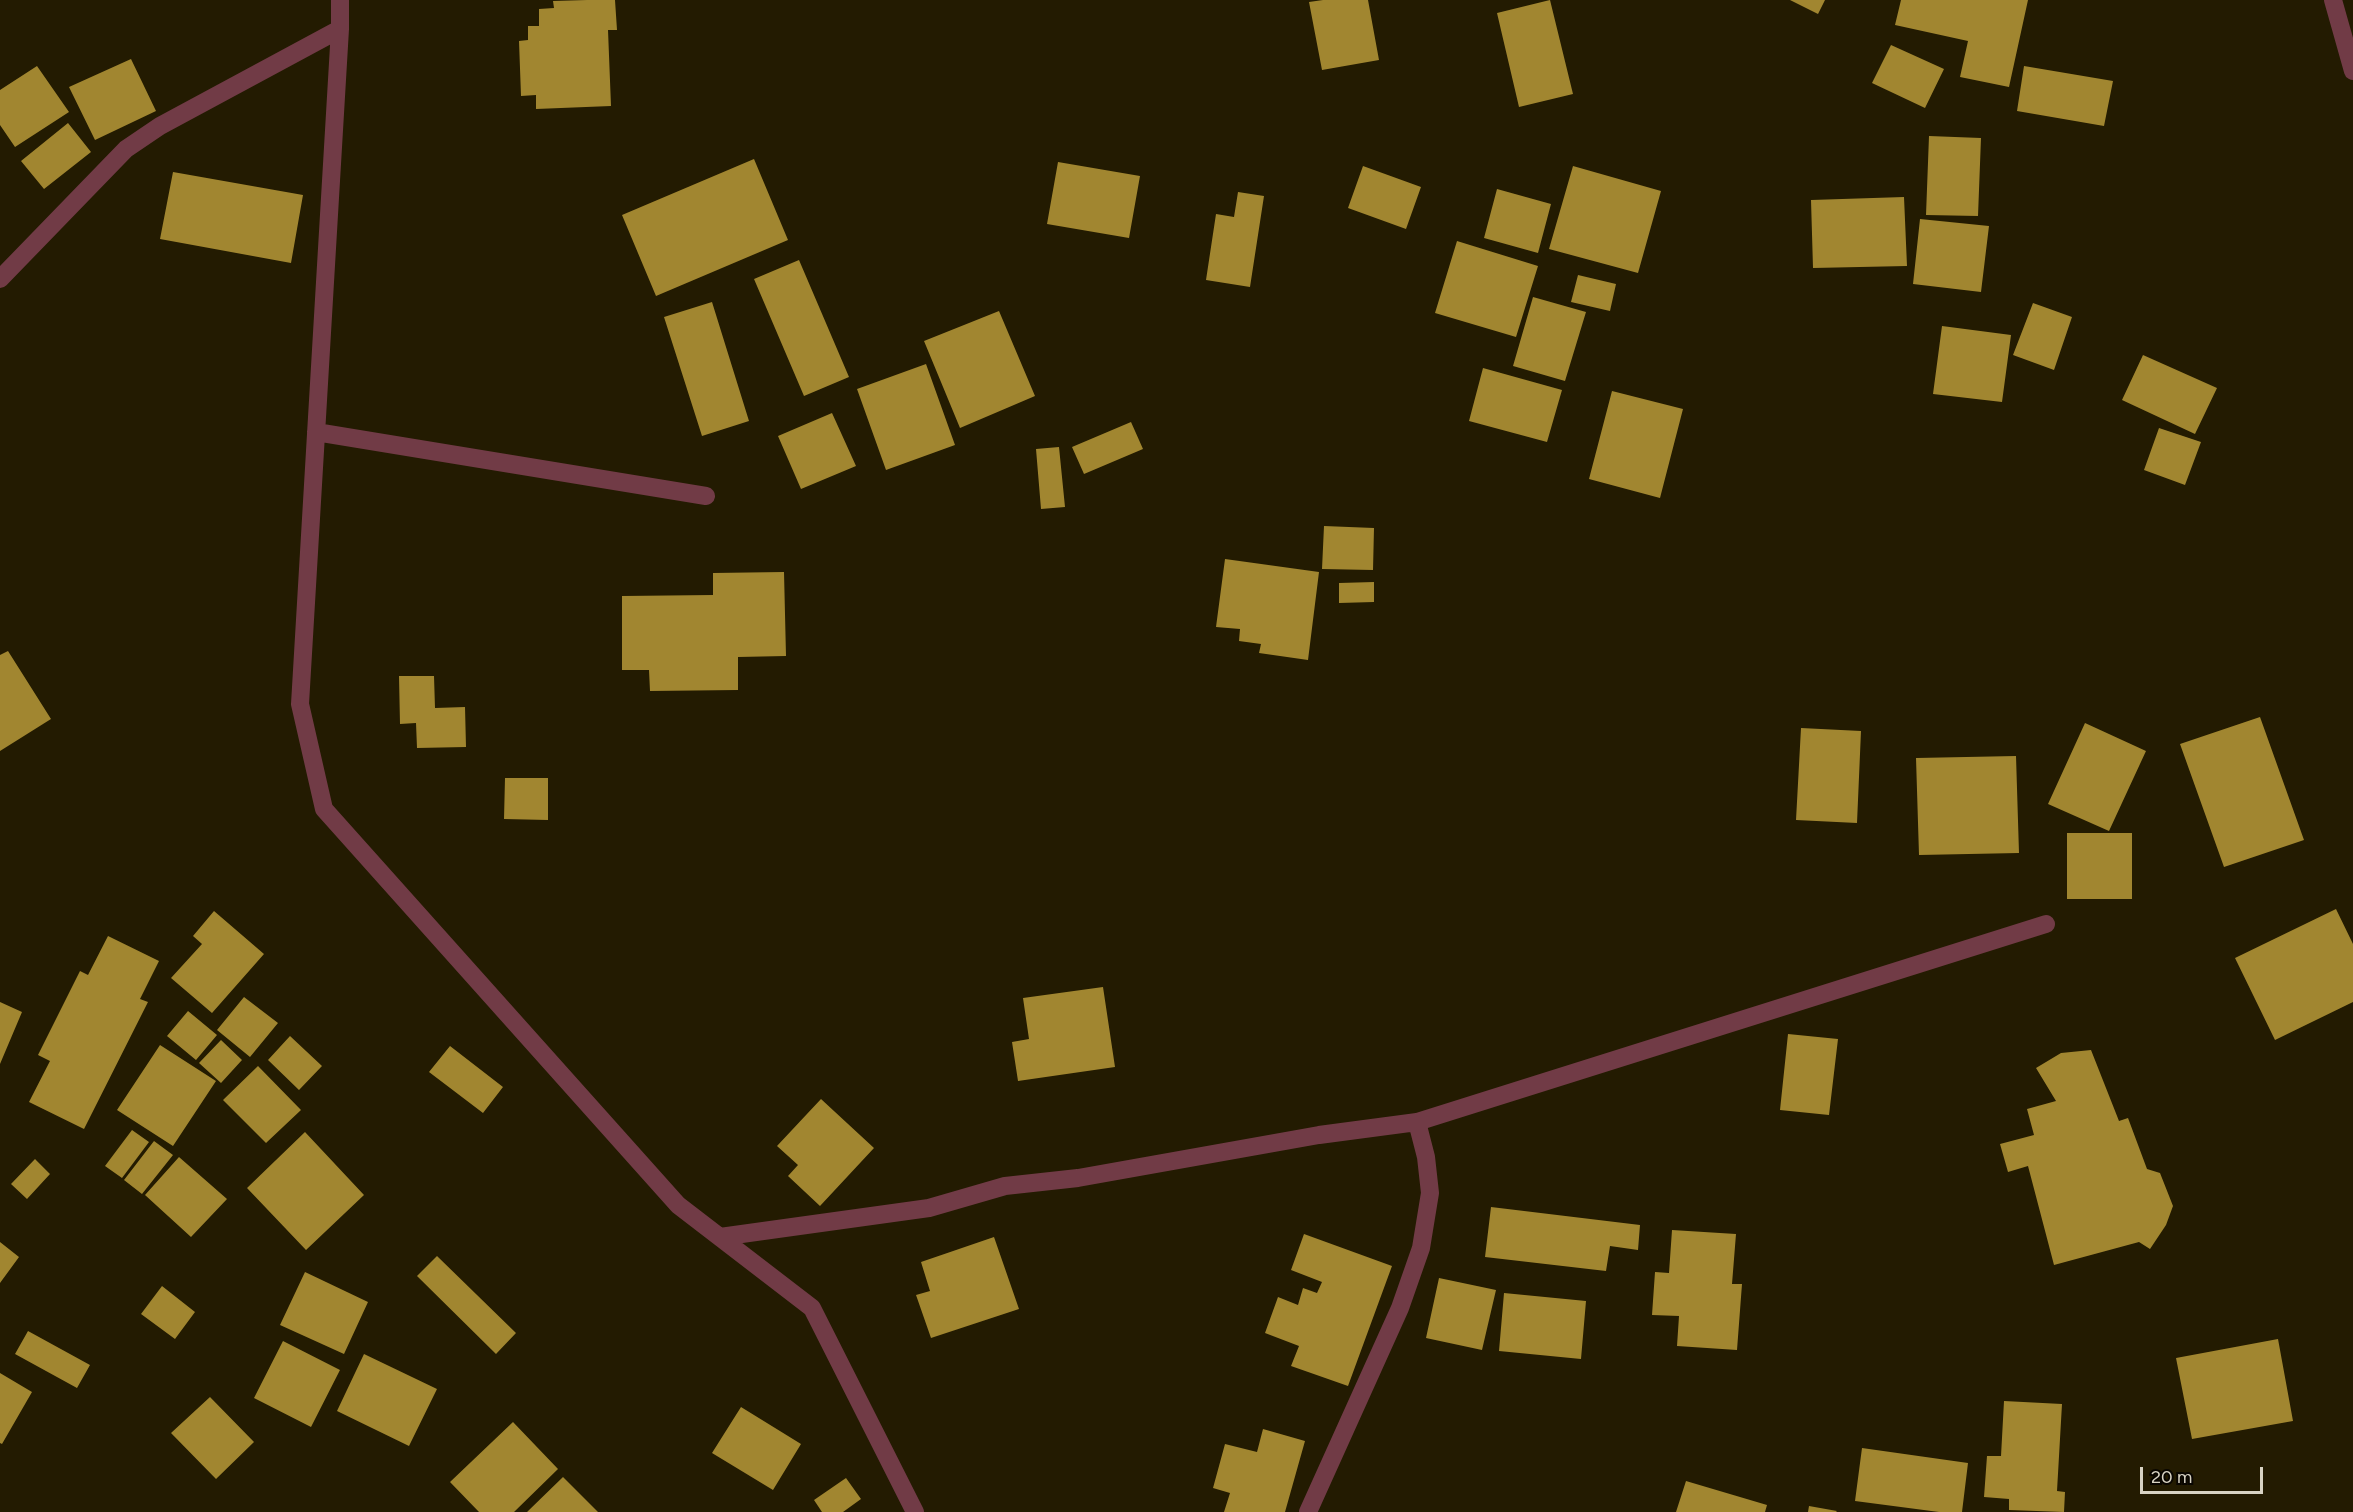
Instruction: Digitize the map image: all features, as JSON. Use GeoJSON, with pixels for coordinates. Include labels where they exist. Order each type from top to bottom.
{"type":"FeatureCollection","features":[{"type":"Feature","properties":{"kind":"street"},"geometry":{"type":"LineString","coordinates":[[340,0],[300,704],[324,809],[678,1205],[812,1308],[915,1512]]}},
{"type":"Feature","properties":{"kind":"street"},"geometry":{"type":"LineString","coordinates":[[2333,0],[2353,71]]}},
{"type":"Feature","properties":{"kind":"street"},"geometry":{"type":"LineString","coordinates":[[0,279],[126,149],[160,126],[340,29]]}},
{"type":"Feature","properties":{"kind":"street"},"geometry":{"type":"LineString","coordinates":[[316,432],[706,495]]}},
{"type":"Feature","properties":{"kind":"street"},"geometry":{"type":"LineString","coordinates":[[720,1237],[929,1208],[1005,1186],[1078,1178],[1319,1136],[1417,1122],[2046,924]]}},
{"type":"Feature","properties":{"kind":"street"},"geometry":{"type":"LineString","coordinates":[[1308,1512],[1400,1308],[1421,1248],[1430,1193],[1426,1156],[1417,1122]]}},
{"type":"Feature","properties":{"kind":"building"},"geometry":{"type":"Polygon","coordinates":[[[615,0],[617,30],[608,30],[611,106],[536,109],[536,95],[521,96],[519,41],[528,40],[528,26],[539,26],[539,9],[554,8],[553,1],[615,0]]]}},
{"type":"Feature","properties":{"kind":"building"},"geometry":{"type":"Polygon","coordinates":[[[1368,0],[1379,60],[1322,70],[1309,2],[1368,0]]]}},
{"type":"Feature","properties":{"kind":"building"},"geometry":{"type":"Polygon","coordinates":[[[1550,0],[1573,94],[1519,107],[1497,13],[1550,0]]]}},
{"type":"Feature","properties":{"kind":"building"},"geometry":{"type":"Polygon","coordinates":[[[1790,0],[1825,0],[1818,14],[1790,0]]]}},
{"type":"Feature","properties":{"kind":"building"},"geometry":{"type":"Polygon","coordinates":[[[1901,0],[2028,0],[2009,87],[1960,77],[1968,41],[1895,25],[1901,0]]]}},
{"type":"Feature","properties":{"kind":"building"},"geometry":{"type":"Polygon","coordinates":[[[1891,45],[1944,69],[1925,108],[1872,83],[1891,45]]]}},
{"type":"Feature","properties":{"kind":"building"},"geometry":{"type":"Polygon","coordinates":[[[131,59],[156,111],[95,140],[69,87],[131,59]]]}},
{"type":"Feature","properties":{"kind":"building"},"geometry":{"type":"Polygon","coordinates":[[[37,66],[69,112],[15,147],[0,125],[0,90],[37,66]]]}},
{"type":"Feature","properties":{"kind":"building"},"geometry":{"type":"Polygon","coordinates":[[[2024,66],[2113,81],[2104,126],[2017,111],[2024,66]]]}},
{"type":"Feature","properties":{"kind":"building"},"geometry":{"type":"Polygon","coordinates":[[[68,123],[91,152],[44,189],[21,161],[68,123]]]}},
{"type":"Feature","properties":{"kind":"building"},"geometry":{"type":"Polygon","coordinates":[[[1929,136],[1981,138],[1978,216],[1926,215],[1929,136]]]}},
{"type":"Feature","properties":{"kind":"building"},"geometry":{"type":"Polygon","coordinates":[[[754,159],[788,240],[656,296],[622,215],[754,159]]]}},
{"type":"Feature","properties":{"kind":"building"},"geometry":{"type":"Polygon","coordinates":[[[1058,162],[1140,176],[1129,238],[1047,224],[1058,162]]]}},
{"type":"Feature","properties":{"kind":"building"},"geometry":{"type":"Polygon","coordinates":[[[1363,166],[1421,187],[1406,229],[1348,208],[1363,166]]]}},
{"type":"Feature","properties":{"kind":"building"},"geometry":{"type":"Polygon","coordinates":[[[1573,166],[1661,191],[1638,273],[1549,249],[1573,166]]]}},
{"type":"Feature","properties":{"kind":"building"},"geometry":{"type":"Polygon","coordinates":[[[173,172],[303,195],[291,263],[160,239],[173,172]]]}},
{"type":"Feature","properties":{"kind":"building"},"geometry":{"type":"Polygon","coordinates":[[[1497,189],[1551,204],[1538,253],[1484,238],[1497,189]]]}},
{"type":"Feature","properties":{"kind":"building"},"geometry":{"type":"Polygon","coordinates":[[[1238,192],[1264,196],[1250,287],[1206,280],[1216,214],[1234,217],[1238,192]]]}},
{"type":"Feature","properties":{"kind":"building"},"geometry":{"type":"Polygon","coordinates":[[[1904,197],[1907,266],[1813,268],[1811,200],[1904,197]]]}},
{"type":"Feature","properties":{"kind":"building"},"geometry":{"type":"Polygon","coordinates":[[[1920,219],[1989,226],[1981,292],[1913,284],[1920,219]]]}},
{"type":"Feature","properties":{"kind":"building"},"geometry":{"type":"Polygon","coordinates":[[[1457,241],[1538,266],[1516,337],[1435,313],[1457,241]]]}},
{"type":"Feature","properties":{"kind":"building"},"geometry":{"type":"Polygon","coordinates":[[[799,260],[849,377],[804,396],[754,279],[799,260]]]}},
{"type":"Feature","properties":{"kind":"building"},"geometry":{"type":"Polygon","coordinates":[[[1578,275],[1616,284],[1610,311],[1571,302],[1578,275]]]}},
{"type":"Feature","properties":{"kind":"building"},"geometry":{"type":"Polygon","coordinates":[[[1533,297],[1586,312],[1565,381],[1513,366],[1533,297]]]}},
{"type":"Feature","properties":{"kind":"building"},"geometry":{"type":"Polygon","coordinates":[[[712,302],[749,421],[702,436],[664,317],[712,302]]]}},
{"type":"Feature","properties":{"kind":"building"},"geometry":{"type":"Polygon","coordinates":[[[2033,303],[2072,317],[2054,370],[2013,355],[2033,303]]]}},
{"type":"Feature","properties":{"kind":"building"},"geometry":{"type":"Polygon","coordinates":[[[999,311],[1035,396],[960,428],[924,341],[999,311]]]}},
{"type":"Feature","properties":{"kind":"building"},"geometry":{"type":"Polygon","coordinates":[[[1942,326],[2011,335],[2002,402],[1933,394],[1942,326]]]}},
{"type":"Feature","properties":{"kind":"building"},"geometry":{"type":"Polygon","coordinates":[[[2143,355],[2217,388],[2195,434],[2122,400],[2143,355]]]}},
{"type":"Feature","properties":{"kind":"building"},"geometry":{"type":"Polygon","coordinates":[[[926,364],[955,445],[886,470],[857,389],[926,364]]]}},
{"type":"Feature","properties":{"kind":"building"},"geometry":{"type":"Polygon","coordinates":[[[1483,368],[1562,390],[1547,442],[1469,421],[1483,368]]]}},
{"type":"Feature","properties":{"kind":"building"},"geometry":{"type":"Polygon","coordinates":[[[1612,391],[1683,409],[1660,498],[1589,479],[1612,391]]]}},
{"type":"Feature","properties":{"kind":"building"},"geometry":{"type":"Polygon","coordinates":[[[832,413],[856,466],[801,489],[778,436],[832,413]]]}},
{"type":"Feature","properties":{"kind":"building"},"geometry":{"type":"Polygon","coordinates":[[[1131,422],[1143,449],[1084,474],[1072,447],[1131,422]]]}},
{"type":"Feature","properties":{"kind":"building"},"geometry":{"type":"Polygon","coordinates":[[[2159,428],[2201,442],[2185,485],[2144,470],[2159,428]]]}},
{"type":"Feature","properties":{"kind":"building"},"geometry":{"type":"Polygon","coordinates":[[[1059,447],[1065,507],[1041,509],[1036,449],[1059,447]]]}},
{"type":"Feature","properties":{"kind":"building"},"geometry":{"type":"Polygon","coordinates":[[[1324,526],[1374,528],[1373,570],[1322,569],[1324,526]]]}},
{"type":"Feature","properties":{"kind":"building"},"geometry":{"type":"Polygon","coordinates":[[[1225,559],[1319,572],[1308,660],[1259,653],[1261,644],[1239,641],[1240,629],[1216,627],[1225,559]]]}},
{"type":"Feature","properties":{"kind":"building"},"geometry":{"type":"Polygon","coordinates":[[[784,572],[786,656],[738,657],[738,690],[650,691],[649,670],[622,670],[622,596],[713,595],[713,573],[784,572]]]}},
{"type":"Feature","properties":{"kind":"building"},"geometry":{"type":"Polygon","coordinates":[[[1374,582],[1374,602],[1339,603],[1339,583],[1374,582]]]}},
{"type":"Feature","properties":{"kind":"building"},"geometry":{"type":"Polygon","coordinates":[[[8,651],[51,719],[0,751],[0,655],[8,651]]]}},
{"type":"Feature","properties":{"kind":"building"},"geometry":{"type":"Polygon","coordinates":[[[399,676],[434,676],[435,708],[465,707],[466,747],[417,748],[416,723],[400,724],[399,676]]]}},
{"type":"Feature","properties":{"kind":"building"},"geometry":{"type":"Polygon","coordinates":[[[2260,717],[2304,840],[2224,867],[2180,744],[2260,717]]]}},
{"type":"Feature","properties":{"kind":"building"},"geometry":{"type":"Polygon","coordinates":[[[2085,723],[2146,751],[2109,831],[2048,804],[2085,723]]]}},
{"type":"Feature","properties":{"kind":"building"},"geometry":{"type":"Polygon","coordinates":[[[1801,728],[1861,731],[1857,823],[1796,820],[1801,728]]]}},
{"type":"Feature","properties":{"kind":"building"},"geometry":{"type":"Polygon","coordinates":[[[2016,756],[2019,853],[1919,855],[1916,758],[2016,756]]]}},
{"type":"Feature","properties":{"kind":"building"},"geometry":{"type":"Polygon","coordinates":[[[505,778],[548,778],[548,820],[504,819],[505,778]]]}},
{"type":"Feature","properties":{"kind":"building"},"geometry":{"type":"Polygon","coordinates":[[[2067,833],[2132,833],[2132,899],[2067,899],[2067,833]]]}},
{"type":"Feature","properties":{"kind":"building"},"geometry":{"type":"Polygon","coordinates":[[[2336,909],[2353,944],[2353,1002],[2275,1040],[2235,958],[2336,909]]]}},
{"type":"Feature","properties":{"kind":"building"},"geometry":{"type":"Polygon","coordinates":[[[214,911],[264,954],[212,1013],[171,978],[202,944],[193,936],[214,911]]]}},
{"type":"Feature","properties":{"kind":"building"},"geometry":{"type":"Polygon","coordinates":[[[108,936],[159,961],[140,999],[148,1002],[84,1129],[29,1102],[50,1061],[38,1055],[80,971],[88,975],[108,936]]]}},
{"type":"Feature","properties":{"kind":"building"},"geometry":{"type":"Polygon","coordinates":[[[1103,987],[1115,1067],[1018,1081],[1012,1042],[1029,1039],[1023,998],[1103,987]]]}},
{"type":"Feature","properties":{"kind":"building"},"geometry":{"type":"Polygon","coordinates":[[[244,997],[278,1023],[250,1057],[217,1030],[244,997]]]}},
{"type":"Feature","properties":{"kind":"building"},"geometry":{"type":"Polygon","coordinates":[[[0,1002],[22,1012],[0,1064],[0,1002]]]}},
{"type":"Feature","properties":{"kind":"building"},"geometry":{"type":"Polygon","coordinates":[[[188,1011],[217,1035],[196,1060],[167,1036],[188,1011]]]}},
{"type":"Feature","properties":{"kind":"building"},"geometry":{"type":"Polygon","coordinates":[[[1788,1034],[1838,1039],[1829,1115],[1780,1110],[1788,1034]]]}},
{"type":"Feature","properties":{"kind":"building"},"geometry":{"type":"Polygon","coordinates":[[[290,1036],[322,1066],[299,1090],[268,1060],[290,1036]]]}},
{"type":"Feature","properties":{"kind":"building"},"geometry":{"type":"Polygon","coordinates":[[[221,1040],[242,1060],[221,1083],[199,1063],[221,1040]]]}},
{"type":"Feature","properties":{"kind":"building"},"geometry":{"type":"Polygon","coordinates":[[[160,1045],[216,1081],[173,1146],[117,1110],[160,1045]]]}},
{"type":"Feature","properties":{"kind":"building"},"geometry":{"type":"Polygon","coordinates":[[[450,1046],[503,1087],[483,1113],[429,1072],[450,1046]]]}},
{"type":"Feature","properties":{"kind":"building"},"geometry":{"type":"Polygon","coordinates":[[[2091,1050],[2119,1121],[2128,1118],[2147,1169],[2160,1173],[2173,1206],[2166,1225],[2150,1249],[2139,1242],[2054,1265],[2028,1166],[2008,1172],[2000,1144],[2034,1135],[2027,1109],[2056,1101],[2036,1068],[2061,1053],[2091,1050]]]}},
{"type":"Feature","properties":{"kind":"building"},"geometry":{"type":"Polygon","coordinates":[[[258,1066],[301,1110],[266,1143],[223,1100],[258,1066]]]}},
{"type":"Feature","properties":{"kind":"building"},"geometry":{"type":"Polygon","coordinates":[[[821,1099],[874,1148],[820,1206],[788,1176],[798,1165],[777,1146],[821,1099]]]}},
{"type":"Feature","properties":{"kind":"building"},"geometry":{"type":"Polygon","coordinates":[[[132,1130],[149,1142],[122,1178],[105,1166],[132,1130]]]}},
{"type":"Feature","properties":{"kind":"building"},"geometry":{"type":"Polygon","coordinates":[[[305,1132],[364,1195],[306,1250],[247,1188],[305,1132]]]}},
{"type":"Feature","properties":{"kind":"building"},"geometry":{"type":"Polygon","coordinates":[[[154,1141],[173,1155],[142,1194],[124,1180],[154,1141]]]}},
{"type":"Feature","properties":{"kind":"building"},"geometry":{"type":"Polygon","coordinates":[[[179,1157],[227,1199],[191,1237],[145,1195],[179,1157]]]}},
{"type":"Feature","properties":{"kind":"building"},"geometry":{"type":"Polygon","coordinates":[[[35,1159],[50,1174],[27,1199],[11,1184],[35,1159]]]}},
{"type":"Feature","properties":{"kind":"building"},"geometry":{"type":"Polygon","coordinates":[[[1491,1207],[1640,1225],[1638,1250],[1610,1246],[1606,1271],[1485,1257],[1491,1207]]]}},
{"type":"Feature","properties":{"kind":"building"},"geometry":{"type":"Polygon","coordinates":[[[1672,1230],[1736,1234],[1732,1284],[1742,1284],[1737,1350],[1677,1346],[1679,1316],[1652,1315],[1655,1272],[1669,1273],[1672,1230]]]}},
{"type":"Feature","properties":{"kind":"building"},"geometry":{"type":"Polygon","coordinates":[[[1304,1234],[1392,1266],[1348,1386],[1291,1366],[1299,1346],[1265,1333],[1278,1297],[1298,1305],[1303,1288],[1317,1293],[1322,1282],[1291,1270],[1304,1234]]]}},
{"type":"Feature","properties":{"kind":"building"},"geometry":{"type":"Polygon","coordinates":[[[994,1237],[1019,1309],[931,1338],[916,1295],[930,1291],[921,1262],[994,1237]]]}},
{"type":"Feature","properties":{"kind":"building"},"geometry":{"type":"Polygon","coordinates":[[[0,1242],[19,1257],[0,1283],[0,1242]]]}},
{"type":"Feature","properties":{"kind":"building"},"geometry":{"type":"Polygon","coordinates":[[[437,1256],[516,1333],[496,1354],[417,1276],[437,1256]]]}},
{"type":"Feature","properties":{"kind":"building"},"geometry":{"type":"Polygon","coordinates":[[[305,1272],[368,1302],[344,1354],[280,1325],[305,1272]]]}},
{"type":"Feature","properties":{"kind":"building"},"geometry":{"type":"Polygon","coordinates":[[[1439,1278],[1496,1290],[1482,1350],[1426,1338],[1439,1278]]]}},
{"type":"Feature","properties":{"kind":"building"},"geometry":{"type":"Polygon","coordinates":[[[162,1286],[195,1312],[175,1339],[141,1314],[162,1286]]]}},
{"type":"Feature","properties":{"kind":"building"},"geometry":{"type":"Polygon","coordinates":[[[1504,1293],[1586,1301],[1581,1359],[1499,1351],[1504,1293]]]}},
{"type":"Feature","properties":{"kind":"building"},"geometry":{"type":"Polygon","coordinates":[[[28,1331],[90,1365],[77,1388],[15,1354],[28,1331]]]}},
{"type":"Feature","properties":{"kind":"building"},"geometry":{"type":"Polygon","coordinates":[[[2278,1339],[2293,1421],[2192,1439],[2176,1358],[2278,1339]]]}},
{"type":"Feature","properties":{"kind":"building"},"geometry":{"type":"Polygon","coordinates":[[[283,1341],[340,1370],[311,1427],[254,1398],[283,1341]]]}},
{"type":"Feature","properties":{"kind":"building"},"geometry":{"type":"Polygon","coordinates":[[[364,1354],[437,1389],[409,1446],[337,1411],[364,1354]]]}},
{"type":"Feature","properties":{"kind":"building"},"geometry":{"type":"Polygon","coordinates":[[[0,1373],[32,1392],[2,1444],[0,1443],[0,1373]]]}},
{"type":"Feature","properties":{"kind":"building"},"geometry":{"type":"Polygon","coordinates":[[[210,1397],[254,1442],[216,1479],[171,1433],[210,1397]]]}},
{"type":"Feature","properties":{"kind":"building"},"geometry":{"type":"Polygon","coordinates":[[[2004,1401],[2062,1404],[2057,1491],[2065,1492],[2064,1512],[2009,1510],[2009,1499],[1984,1497],[1987,1456],[2001,1456],[2004,1401]]]}},
{"type":"Feature","properties":{"kind":"building"},"geometry":{"type":"Polygon","coordinates":[[[741,1407],[801,1444],[773,1490],[712,1453],[741,1407]]]}},
{"type":"Feature","properties":{"kind":"building"},"geometry":{"type":"Polygon","coordinates":[[[513,1422],[558,1469],[514,1512],[479,1512],[450,1482],[513,1422]]]}},
{"type":"Feature","properties":{"kind":"building"},"geometry":{"type":"Polygon","coordinates":[[[1263,1429],[1305,1441],[1285,1512],[1224,1512],[1230,1493],[1213,1488],[1225,1444],[1257,1452],[1263,1429]]]}},
{"type":"Feature","properties":{"kind":"building"},"geometry":{"type":"Polygon","coordinates":[[[1862,1448],[1968,1463],[1962,1512],[1939,1512],[1855,1501],[1862,1448]]]}},
{"type":"Feature","properties":{"kind":"building"},"geometry":{"type":"Polygon","coordinates":[[[563,1477],[598,1512],[527,1512],[563,1477]]]}},
{"type":"Feature","properties":{"kind":"building"},"geometry":{"type":"Polygon","coordinates":[[[846,1478],[861,1499],[843,1512],[822,1512],[814,1500],[846,1478]]]}},
{"type":"Feature","properties":{"kind":"building"},"geometry":{"type":"Polygon","coordinates":[[[1686,1481],[1767,1505],[1765,1512],[1676,1512],[1686,1481]]]}},
{"type":"Feature","properties":{"kind":"building"},"geometry":{"type":"Polygon","coordinates":[[[1809,1506],[1837,1511],[1808,1512],[1809,1506]]]}}]}
